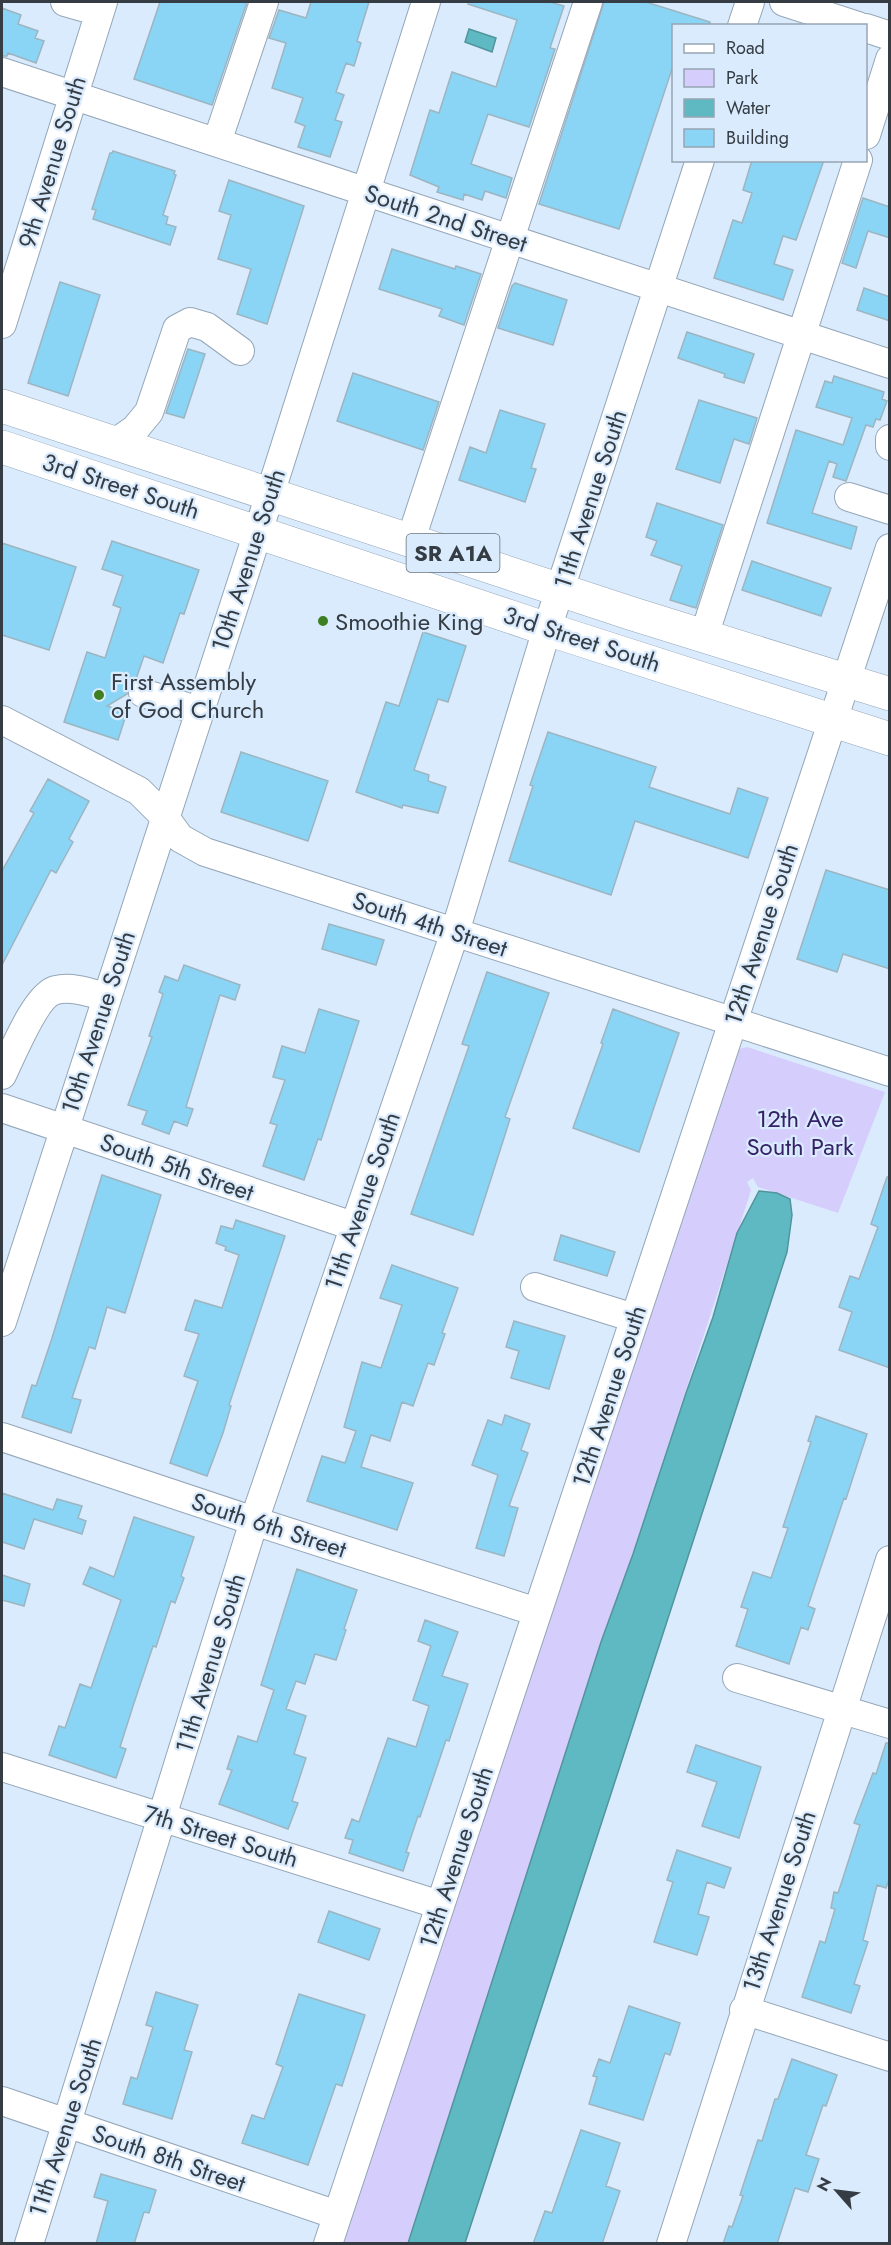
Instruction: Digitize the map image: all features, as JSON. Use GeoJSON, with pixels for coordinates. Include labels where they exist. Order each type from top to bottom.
{"type":"FeatureCollection","features":[{"type":"Feature","properties":{"kind":"main road","name":"3rd Street South"},"geometry":{"type":"LineString","coordinates":[[2,406],[704,636],[890,694]]}},
{"type":"Feature","properties":{"kind":"main road","name":"3rd Street South"},"geometry":{"type":"LineString","coordinates":[[2,447],[547,629],[890,739]]}},
{"type":"Feature","properties":{"kind":"street"},"geometry":{"type":"LineString","coordinates":[[65,2],[102,7]]}},
{"type":"Feature","properties":{"kind":"street"},"geometry":{"type":"LineString","coordinates":[[217,142],[264,2]]}},
{"type":"Feature","properties":{"kind":"street","name":"10th Avenue South"},"geometry":{"type":"LineString","coordinates":[[2,1322],[164,816],[270,495],[426,2]]}},
{"type":"Feature","properties":{"kind":"street"},"geometry":{"type":"LineString","coordinates":[[411,539],[588,2]]}},
{"type":"Feature","properties":{"kind":"street"},"geometry":{"type":"LineString","coordinates":[[743,24],[750,2]]}},
{"type":"Feature","properties":{"kind":"street"},"geometry":{"type":"LineString","coordinates":[[783,2],[852,24]]}},
{"type":"Feature","properties":{"kind":"street","name":"9th Avenue South"},"geometry":{"type":"LineString","coordinates":[[2,324],[102,7]]}},
{"type":"Feature","properties":{"kind":"street"},"geometry":{"type":"LineString","coordinates":[[867,28],[890,36]]}},
{"type":"Feature","properties":{"kind":"street"},"geometry":{"type":"LineString","coordinates":[[867,132],[890,59]]}},
{"type":"Feature","properties":{"kind":"street","name":"South 2nd Street"},"geometry":{"type":"LineString","coordinates":[[2,72],[890,364]]}},
{"type":"Feature","properties":{"kind":"street","name":"11th Avenue South"},"geometry":{"type":"LineString","coordinates":[[28,2244],[254,1521],[455,932],[547,629],[699,162]]}},
{"type":"Feature","properties":{"kind":"street"},"geometry":{"type":"LineString","coordinates":[[704,636],[803,336],[857,162]]}},
{"type":"Feature","properties":{"kind":"street"},"geometry":{"type":"LineString","coordinates":[[115,443],[135,429],[149,412],[177,329],[190,322],[207,327],[240,351]]}},
{"type":"Feature","properties":{"kind":"street"},"geometry":{"type":"LineString","coordinates":[[890,439],[890,446]]}},
{"type":"Feature","properties":{"kind":"street"},"geometry":{"type":"LineString","coordinates":[[849,497],[890,510]]}},
{"type":"Feature","properties":{"kind":"street","name":"12th Avenue South"},"geometry":{"type":"LineString","coordinates":[[328,2244],[890,548]]}},
{"type":"Feature","properties":{"kind":"street"},"geometry":{"type":"LineString","coordinates":[[143,693],[199,711]]}},
{"type":"Feature","properties":{"kind":"street","name":"South 4th Street"},"geometry":{"type":"LineString","coordinates":[[2,720],[138,790],[164,816],[180,838],[205,852],[890,1072]]}},
{"type":"Feature","properties":{"kind":"street"},"geometry":{"type":"LineString","coordinates":[[2,1075],[43,997],[54,990],[80,990],[106,997]]}},
{"type":"Feature","properties":{"kind":"street","name":"South 5th Street"},"geometry":{"type":"LineString","coordinates":[[2,1108],[353,1226]]}},
{"type":"Feature","properties":{"kind":"street"},"geometry":{"type":"LineString","coordinates":[[535,1287],[634,1318]]}},
{"type":"Feature","properties":{"kind":"street","name":"South 6th Street"},"geometry":{"type":"LineString","coordinates":[[2,1437],[537,1612]]}},
{"type":"Feature","properties":{"kind":"street","name":"13th Avenue South"},"geometry":{"type":"LineString","coordinates":[[671,2244],[744,2010],[890,1560]]}},
{"type":"Feature","properties":{"kind":"street"},"geometry":{"type":"LineString","coordinates":[[737,1678],[890,1724]]}},
{"type":"Feature","properties":{"kind":"street","name":"7th Street South"},"geometry":{"type":"LineString","coordinates":[[2,1767],[440,1905]]}},
{"type":"Feature","properties":{"kind":"street"},"geometry":{"type":"LineString","coordinates":[[744,2010],[890,2057]]}},
{"type":"Feature","properties":{"kind":"street","name":"South 8th Street"},"geometry":{"type":"LineString","coordinates":[[2,2101],[337,2215]]}},
{"type":"Feature","properties":{"kind":"green space","name":"12th Ave South Park"},"geometry":{"type":"Polygon","coordinates":[[[747,1047],[885,1092],[838,1213],[758,1187],[753,1178],[747,1182],[751,1190],[745,1209],[407,2243],[334,2244],[727,1052],[747,1047]]]}},
{"type":"Feature","properties":{"kind":"water"},"geometry":{"type":"Polygon","coordinates":[[[469,29],[496,38],[492,52],[465,42],[469,29]]]}},
{"type":"Feature","properties":{"kind":"water"},"geometry":{"type":"Polygon","coordinates":[[[759,1191],[777,1193],[790,1199],[792,1215],[787,1252],[465,2243],[408,2243],[601,1642],[713,1317],[737,1233],[759,1191]]]}},
{"type":"Feature","properties":{"kind":"building"},"geometry":{"type":"Polygon","coordinates":[[[160,2],[247,2],[212,105],[134,79],[160,2]]]}},
{"type":"Feature","properties":{"kind":"building"},"geometry":{"type":"Polygon","coordinates":[[[311,2],[369,2],[357,41],[361,43],[354,66],[346,63],[336,92],[344,95],[335,120],[342,122],[330,157],[298,147],[305,126],[295,122],[303,98],[272,88],[286,43],[269,38],[279,10],[306,18],[311,2]]]}},
{"type":"Feature","properties":{"kind":"building"},"geometry":{"type":"Polygon","coordinates":[[[469,2],[550,2],[564,6],[550,48],[555,49],[529,127],[488,114],[471,164],[512,178],[506,198],[485,191],[482,200],[464,194],[463,200],[437,192],[439,187],[410,175],[430,110],[439,113],[452,72],[496,87],[517,20],[468,4],[469,2]]]}},
{"type":"Feature","properties":{"kind":"building"},"geometry":{"type":"Polygon","coordinates":[[[604,2],[646,2],[710,22],[710,24],[672,24],[672,69],[619,229],[539,204],[604,2]]]}},
{"type":"Feature","properties":{"kind":"building"},"geometry":{"type":"Polygon","coordinates":[[[2,8],[21,15],[18,24],[38,31],[35,38],[44,41],[36,63],[8,53],[7,56],[2,56],[2,8]]]}},
{"type":"Feature","properties":{"kind":"building"},"geometry":{"type":"Polygon","coordinates":[[[113,151],[175,171],[176,175],[163,215],[168,217],[166,224],[176,227],[170,245],[93,219],[96,210],[92,209],[110,153],[113,151]]]}},
{"type":"Feature","properties":{"kind":"building"},"geometry":{"type":"Polygon","coordinates":[[[751,162],[823,162],[796,240],[783,236],[774,264],[793,270],[783,300],[714,278],[733,220],[742,223],[752,193],[743,190],[751,162]]]}},
{"type":"Feature","properties":{"kind":"building"},"geometry":{"type":"Polygon","coordinates":[[[229,180],[304,206],[267,324],[237,314],[251,269],[218,259],[231,215],[219,211],[229,180]]]}},
{"type":"Feature","properties":{"kind":"building"},"geometry":{"type":"Polygon","coordinates":[[[863,198],[890,207],[890,238],[868,231],[856,268],[842,263],[863,198]]]}},
{"type":"Feature","properties":{"kind":"building"},"geometry":{"type":"Polygon","coordinates":[[[392,249],[455,269],[456,266],[481,274],[464,325],[439,316],[442,309],[379,289],[392,249]]]}},
{"type":"Feature","properties":{"kind":"building"},"geometry":{"type":"Polygon","coordinates":[[[60,282],[100,295],[68,396],[28,383],[60,282]]]}},
{"type":"Feature","properties":{"kind":"building"},"geometry":{"type":"Polygon","coordinates":[[[515,283],[567,300],[553,345],[498,328],[515,283]]]}},
{"type":"Feature","properties":{"kind":"building"},"geometry":{"type":"Polygon","coordinates":[[[864,288],[890,297],[890,321],[857,310],[864,288]]]}},
{"type":"Feature","properties":{"kind":"building"},"geometry":{"type":"Polygon","coordinates":[[[687,332],[754,354],[744,383],[678,358],[687,332]]]}},
{"type":"Feature","properties":{"kind":"building"},"geometry":{"type":"Polygon","coordinates":[[[188,349],[205,354],[184,418],[166,413],[188,349]]]}},
{"type":"Feature","properties":{"kind":"building"},"geometry":{"type":"Polygon","coordinates":[[[353,373],[439,402],[423,450],[337,421],[353,373]]]}},
{"type":"Feature","properties":{"kind":"building"},"geometry":{"type":"Polygon","coordinates":[[[834,376],[884,392],[882,399],[887,401],[880,420],[876,419],[873,427],[866,425],[846,481],[833,477],[837,464],[829,461],[812,513],[857,527],[851,549],[767,523],[796,430],[843,445],[852,418],[816,407],[825,381],[832,383],[834,376]]]}},
{"type":"Feature","properties":{"kind":"building"},"geometry":{"type":"Polygon","coordinates":[[[699,400],[757,418],[749,444],[734,439],[720,483],[676,469],[699,400]]]}},
{"type":"Feature","properties":{"kind":"building"},"geometry":{"type":"Polygon","coordinates":[[[500,410],[545,424],[531,468],[536,469],[525,502],[459,480],[470,447],[486,453],[500,410]]]}},
{"type":"Feature","properties":{"kind":"building"},"geometry":{"type":"Polygon","coordinates":[[[657,503],[723,525],[696,608],[670,600],[682,566],[651,555],[657,541],[646,537],[657,503]]]}},
{"type":"Feature","properties":{"kind":"building"},"geometry":{"type":"Polygon","coordinates":[[[112,541],[199,570],[184,614],[180,613],[163,663],[144,656],[136,679],[128,687],[127,694],[107,706],[127,712],[118,740],[64,722],[87,652],[105,658],[121,608],[113,605],[123,576],[102,569],[112,541]]]}},
{"type":"Feature","properties":{"kind":"building"},"geometry":{"type":"Polygon","coordinates":[[[2,543],[76,567],[49,650],[2,635],[2,543]]]}},
{"type":"Feature","properties":{"kind":"building"},"geometry":{"type":"Polygon","coordinates":[[[752,561],[831,588],[821,616],[742,590],[752,561]]]}},
{"type":"Feature","properties":{"kind":"building"},"geometry":{"type":"Polygon","coordinates":[[[423,632],[466,646],[448,702],[438,699],[414,770],[429,775],[428,781],[446,787],[438,813],[403,805],[402,808],[356,792],[386,702],[399,706],[423,632]]]}},
{"type":"Feature","properties":{"kind":"building"},"geometry":{"type":"Polygon","coordinates":[[[548,732],[656,767],[649,787],[730,814],[738,788],[768,798],[748,858],[635,821],[611,895],[509,861],[533,786],[530,785],[548,732]]]}},
{"type":"Feature","properties":{"kind":"building"},"geometry":{"type":"Polygon","coordinates":[[[241,752],[328,781],[308,841],[221,812],[241,752]]]}},
{"type":"Feature","properties":{"kind":"building"},"geometry":{"type":"Polygon","coordinates":[[[48,779],[89,801],[69,839],[73,842],[56,873],[51,870],[2,965],[2,871],[34,813],[30,811],[48,779]]]}},
{"type":"Feature","properties":{"kind":"building"},"geometry":{"type":"Polygon","coordinates":[[[826,870],[890,890],[890,969],[843,954],[837,972],[797,959],[826,870]]]}},
{"type":"Feature","properties":{"kind":"building"},"geometry":{"type":"Polygon","coordinates":[[[329,924],[384,940],[376,965],[322,949],[329,924]]]}},
{"type":"Feature","properties":{"kind":"building"},"geometry":{"type":"Polygon","coordinates":[[[184,965],[240,985],[235,1000],[220,995],[186,1107],[193,1109],[187,1126],[174,1121],[169,1134],[142,1124],[147,1111],[128,1105],[152,1037],[149,1036],[163,994],[159,992],[165,976],[178,981],[184,965]]]}},
{"type":"Feature","properties":{"kind":"building"},"geometry":{"type":"Polygon","coordinates":[[[487,972],[549,993],[505,1117],[510,1119],[473,1235],[411,1214],[469,1046],[462,1044],[487,972]]]}},
{"type":"Feature","properties":{"kind":"building"},"geometry":{"type":"Polygon","coordinates":[[[319,1009],[359,1021],[321,1140],[318,1139],[304,1180],[263,1166],[277,1125],[270,1123],[285,1080],[273,1077],[282,1046],[305,1053],[319,1009]]]}},
{"type":"Feature","properties":{"kind":"building"},"geometry":{"type":"Polygon","coordinates":[[[613,1009],[679,1033],[639,1152],[573,1128],[613,1009]]]}},
{"type":"Feature","properties":{"kind":"building"},"geometry":{"type":"Polygon","coordinates":[[[102,1175],[161,1195],[125,1313],[107,1307],[95,1349],[89,1347],[72,1398],[81,1400],[71,1433],[22,1417],[32,1385],[36,1386],[52,1338],[102,1175]]]}},
{"type":"Feature","properties":{"kind":"building"},"geometry":{"type":"Polygon","coordinates":[[[887,1177],[890,1177],[890,1368],[839,1350],[852,1312],[839,1307],[850,1276],[859,1279],[878,1227],[871,1224],[887,1177]]]}},
{"type":"Feature","properties":{"kind":"building"},"geometry":{"type":"Polygon","coordinates":[[[236,1220],[285,1236],[229,1405],[231,1406],[223,1433],[207,1476],[170,1463],[198,1381],[184,1376],[199,1334],[185,1330],[195,1300],[222,1308],[239,1255],[225,1250],[226,1247],[216,1243],[221,1226],[233,1229],[236,1220]]]}},
{"type":"Feature","properties":{"kind":"building"},"geometry":{"type":"Polygon","coordinates":[[[561,1235],[615,1252],[607,1276],[554,1260],[561,1235]]]}},
{"type":"Feature","properties":{"kind":"building"},"geometry":{"type":"Polygon","coordinates":[[[392,1265],[458,1288],[442,1333],[445,1334],[434,1365],[428,1363],[413,1406],[402,1402],[390,1441],[371,1435],[361,1467],[413,1483],[397,1530],[307,1501],[322,1456],[345,1463],[356,1431],[344,1427],[362,1362],[381,1368],[402,1305],[380,1298],[392,1265]]]}},
{"type":"Feature","properties":{"kind":"building"},"geometry":{"type":"Polygon","coordinates":[[[514,1321],[565,1336],[549,1389],[511,1378],[519,1351],[506,1347],[514,1321]]]}},
{"type":"Feature","properties":{"kind":"building"},"geometry":{"type":"Polygon","coordinates":[[[505,1415],[530,1424],[521,1450],[528,1453],[509,1506],[518,1508],[504,1556],[476,1548],[498,1475],[472,1465],[488,1420],[502,1425],[505,1415]]]}},
{"type":"Feature","properties":{"kind":"building"},"geometry":{"type":"Polygon","coordinates":[[[816,1416],[867,1434],[808,1606],[815,1609],[808,1630],[801,1627],[789,1664],[736,1646],[748,1609],[741,1607],[753,1572],[771,1578],[788,1528],[783,1527],[811,1442],[808,1441],[816,1416]]]}},
{"type":"Feature","properties":{"kind":"building"},"geometry":{"type":"Polygon","coordinates":[[[2,1493],[53,1510],[57,1499],[82,1506],[78,1518],[86,1521],[82,1534],[34,1519],[24,1549],[2,1542],[2,1493]]]}},
{"type":"Feature","properties":{"kind":"building"},"geometry":{"type":"Polygon","coordinates":[[[134,1517],[194,1537],[175,1603],[171,1601],[134,1703],[120,1747],[126,1749],[116,1778],[49,1755],[59,1726],[65,1728],[80,1684],[91,1688],[121,1600],[83,1584],[90,1567],[114,1577],[134,1517]]]}},
{"type":"Feature","properties":{"kind":"building"},"geometry":{"type":"Polygon","coordinates":[[[297,1569],[357,1590],[336,1660],[315,1654],[305,1684],[296,1681],[286,1709],[306,1716],[294,1754],[306,1758],[292,1801],[298,1803],[288,1829],[219,1804],[232,1770],[227,1769],[238,1736],[257,1742],[274,1690],[261,1685],[297,1569]]]}},
{"type":"Feature","properties":{"kind":"building"},"geometry":{"type":"Polygon","coordinates":[[[2,1575],[30,1584],[24,1606],[2,1600],[2,1575]]]}},
{"type":"Feature","properties":{"kind":"building"},"geometry":{"type":"Polygon","coordinates":[[[425,1620],[458,1632],[442,1676],[468,1684],[449,1741],[446,1740],[420,1817],[418,1816],[406,1852],[409,1853],[403,1871],[349,1853],[353,1840],[345,1838],[352,1819],[359,1822],[388,1738],[416,1747],[429,1706],[413,1700],[431,1646],[418,1641],[425,1620]]]}},
{"type":"Feature","properties":{"kind":"building"},"geometry":{"type":"Polygon","coordinates":[[[886,1743],[890,1743],[890,1877],[886,1888],[877,1885],[863,1940],[868,1942],[854,1984],[860,1986],[851,2013],[802,1997],[820,1941],[825,1943],[835,1909],[831,1908],[834,1892],[838,1893],[860,1825],[854,1823],[873,1773],[876,1774],[886,1743]]]}},
{"type":"Feature","properties":{"kind":"building"},"geometry":{"type":"Polygon","coordinates":[[[696,1745],[761,1767],[739,1838],[702,1826],[717,1782],[687,1772],[696,1745]]]}},
{"type":"Feature","properties":{"kind":"building"},"geometry":{"type":"Polygon","coordinates":[[[677,1850],[731,1868],[724,1888],[707,1882],[698,1914],[709,1917],[697,1955],[654,1942],[673,1882],[667,1880],[677,1850]]]}},
{"type":"Feature","properties":{"kind":"building"},"geometry":{"type":"Polygon","coordinates":[[[329,1911],[380,1929],[369,1960],[318,1942],[329,1911]]]}},
{"type":"Feature","properties":{"kind":"building"},"geometry":{"type":"Polygon","coordinates":[[[156,1992],[198,2005],[184,2050],[192,2052],[172,2119],[123,2104],[131,2077],[137,2079],[153,2027],[146,2025],[156,1992]]]}},
{"type":"Feature","properties":{"kind":"building"},"geometry":{"type":"Polygon","coordinates":[[[299,1994],[365,2015],[342,2086],[336,2084],[308,2165],[242,2143],[252,2115],[264,2119],[283,2067],[276,2064],[299,1994]]]}},
{"type":"Feature","properties":{"kind":"building"},"geometry":{"type":"Polygon","coordinates":[[[629,2006],[680,2023],[670,2055],[665,2053],[643,2120],[589,2104],[597,2077],[593,2076],[599,2059],[610,2063],[629,2006]]]}},
{"type":"Feature","properties":{"kind":"building"},"geometry":{"type":"Polygon","coordinates":[[[792,2059],[837,2075],[826,2106],[823,2105],[806,2155],[819,2159],[808,2192],[795,2188],[777,2244],[723,2244],[743,2196],[740,2195],[758,2140],[762,2141],[775,2099],[778,2099],[792,2059]]]}},
{"type":"Feature","properties":{"kind":"building"},"geometry":{"type":"Polygon","coordinates":[[[581,2130],[620,2143],[606,2186],[620,2191],[602,2244],[533,2244],[545,2211],[552,2213],[581,2130]]]}},
{"type":"Feature","properties":{"kind":"building"},"geometry":{"type":"Polygon","coordinates":[[[101,2174],[156,2190],[149,2213],[144,2212],[134,2244],[96,2244],[108,2201],[94,2197],[101,2174]]]}},
{"type":"Feature","properties":{"kind":"place","name":"Smoothie King"},"geometry":{"type":"Point","coordinates":[323,621]}},
{"type":"Feature","properties":{"kind":"place","name":"First Assembly of God Church"},"geometry":{"type":"Point","coordinates":[99,695]}}]}
